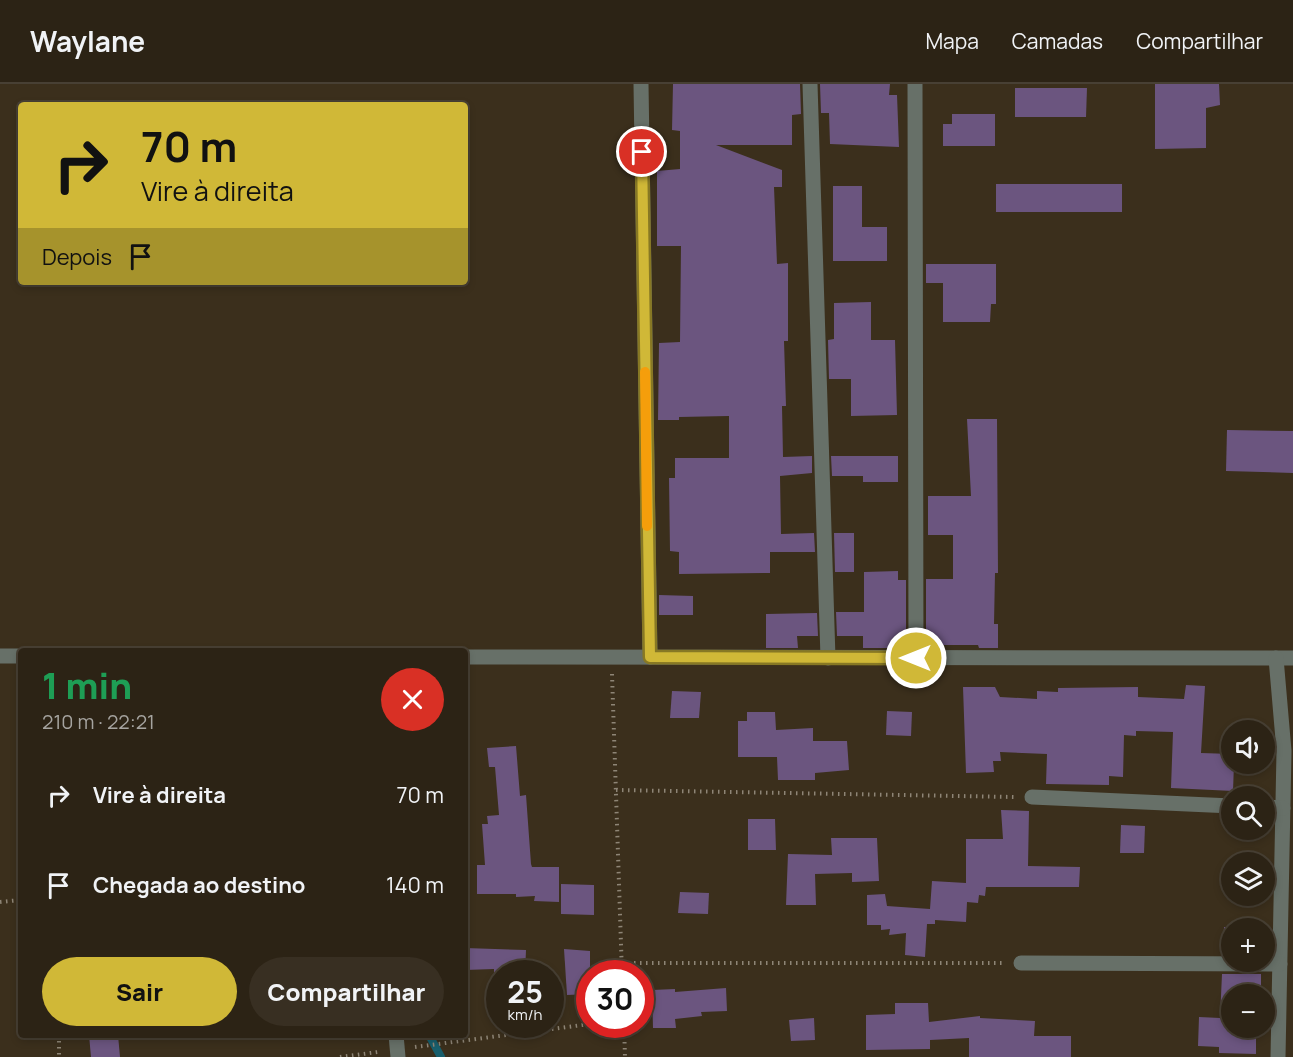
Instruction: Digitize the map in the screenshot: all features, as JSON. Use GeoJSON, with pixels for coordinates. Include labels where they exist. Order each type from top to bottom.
{"type":"FeatureCollection","features":[{"type":"Feature","properties":{"kind":"street"},"geometry":{"type":"LineString","coordinates":[[641,84],[650,657]]}},
{"type":"Feature","properties":{"kind":"street"},"geometry":{"type":"LineString","coordinates":[[810,84],[828,658]]}},
{"type":"Feature","properties":{"kind":"street"},"geometry":{"type":"LineString","coordinates":[[915,84],[916,658]]}},
{"type":"Feature","properties":{"kind":"street"},"geometry":{"type":"LineString","coordinates":[[0,656],[18,656]]}},
{"type":"Feature","properties":{"kind":"street"},"geometry":{"type":"LineString","coordinates":[[468,657],[1293,658]]}},
{"type":"Feature","properties":{"kind":"street"},"geometry":{"type":"LineString","coordinates":[[1276,658],[1284,752],[1283,808],[1288,836],[1280,964],[1278,1057]]}},
{"type":"Feature","properties":{"kind":"street"},"geometry":{"type":"LineString","coordinates":[[1032,797],[1221,806]]}},
{"type":"Feature","properties":{"kind":"street"},"geometry":{"type":"LineString","coordinates":[[1275,808],[1283,808]]}},
{"type":"Feature","properties":{"kind":"street"},"geometry":{"type":"LineString","coordinates":[[1021,963],[1280,964]]}},
{"type":"Feature","properties":{"kind":"path"},"geometry":{"type":"LineString","coordinates":[[612,657],[622,960]]}},
{"type":"Feature","properties":{"kind":"path"},"geometry":{"type":"LineString","coordinates":[[616,790],[1032,797]]}},
{"type":"Feature","properties":{"kind":"path"},"geometry":{"type":"LineString","coordinates":[[0,902],[18,900]]}},
{"type":"Feature","properties":{"kind":"path"},"geometry":{"type":"LineString","coordinates":[[654,963],[1021,963]]}},
{"type":"Feature","properties":{"kind":"path"},"geometry":{"type":"LineString","coordinates":[[340,1057],[397,1047],[576,1026]]}},
{"type":"Feature","properties":{"kind":"path"},"geometry":{"type":"LineString","coordinates":[[59,1038],[59,1057]]}},
{"type":"Feature","properties":{"kind":"path"},"geometry":{"type":"LineString","coordinates":[[624,1038],[625,1057]]}},
{"type":"Feature","properties":{"kind":"building"},"geometry":{"type":"Polygon","coordinates":[[[673,84],[800,84],[801,114],[792,115],[792,145],[716,145],[782,170],[782,187],[774,187],[777,264],[788,263],[788,341],[784,341],[786,406],[782,406],[783,457],[812,456],[812,473],[780,476],[781,534],[814,533],[815,552],[770,552],[770,573],[679,574],[679,552],[670,551],[669,478],[675,478],[675,458],[729,458],[729,416],[679,417],[679,420],[658,420],[659,343],[680,342],[681,246],[657,246],[657,171],[680,169],[680,131],[672,130],[673,84]]]}},
{"type":"Feature","properties":{"kind":"building"},"geometry":{"type":"Polygon","coordinates":[[[820,84],[890,84],[889,95],[897,95],[899,147],[830,144],[829,113],[821,113],[820,84]]]}},
{"type":"Feature","properties":{"kind":"building"},"geometry":{"type":"Polygon","coordinates":[[[1155,84],[1219,84],[1220,105],[1206,108],[1206,148],[1155,149],[1155,84]]]}},
{"type":"Feature","properties":{"kind":"building"},"geometry":{"type":"Polygon","coordinates":[[[1015,88],[1087,88],[1086,117],[1015,117],[1015,88]]]}},
{"type":"Feature","properties":{"kind":"building"},"geometry":{"type":"Polygon","coordinates":[[[952,114],[995,114],[995,146],[943,146],[943,124],[952,124],[952,114]]]}},
{"type":"Feature","properties":{"kind":"building"},"geometry":{"type":"Polygon","coordinates":[[[996,184],[1122,184],[1122,212],[996,212],[996,184]]]}},
{"type":"Feature","properties":{"kind":"building"},"geometry":{"type":"Polygon","coordinates":[[[833,186],[862,186],[862,227],[887,227],[887,261],[833,261],[833,186]]]}},
{"type":"Feature","properties":{"kind":"building"},"geometry":{"type":"Polygon","coordinates":[[[926,264],[996,264],[996,304],[991,304],[990,322],[943,322],[943,283],[926,283],[926,264]]]}},
{"type":"Feature","properties":{"kind":"building"},"geometry":{"type":"Polygon","coordinates":[[[871,302],[871,340],[895,340],[897,415],[851,416],[851,379],[829,379],[828,340],[834,339],[834,303],[871,302]]]}},
{"type":"Feature","properties":{"kind":"building"},"geometry":{"type":"Polygon","coordinates":[[[967,419],[997,419],[998,573],[995,573],[994,624],[998,624],[998,648],[979,648],[978,645],[926,645],[926,579],[953,579],[953,535],[928,535],[928,496],[971,496],[967,419]]]}},
{"type":"Feature","properties":{"kind":"building"},"geometry":{"type":"Polygon","coordinates":[[[1227,430],[1293,431],[1293,473],[1226,471],[1227,430]]]}},
{"type":"Feature","properties":{"kind":"building"},"geometry":{"type":"Polygon","coordinates":[[[831,456],[898,456],[898,482],[863,482],[863,476],[832,476],[831,456]]]}},
{"type":"Feature","properties":{"kind":"building"},"geometry":{"type":"Polygon","coordinates":[[[834,533],[854,533],[854,572],[835,572],[834,533]]]}},
{"type":"Feature","properties":{"kind":"building"},"geometry":{"type":"Polygon","coordinates":[[[898,571],[898,580],[906,580],[906,645],[899,645],[898,648],[863,648],[863,636],[837,636],[836,612],[864,612],[864,572],[898,571]]]}},
{"type":"Feature","properties":{"kind":"building"},"geometry":{"type":"Polygon","coordinates":[[[659,595],[693,596],[693,615],[659,615],[659,595]]]}},
{"type":"Feature","properties":{"kind":"building"},"geometry":{"type":"Polygon","coordinates":[[[817,613],[818,636],[797,636],[798,648],[766,648],[766,614],[817,613]]]}},
{"type":"Feature","properties":{"kind":"building"},"geometry":{"type":"Polygon","coordinates":[[[1186,685],[1205,686],[1201,753],[1221,754],[1221,774],[1234,774],[1233,786],[1221,786],[1221,790],[1171,788],[1173,732],[1136,731],[1136,736],[1124,735],[1123,777],[1109,776],[1109,785],[1046,784],[1047,754],[1000,752],[1001,761],[993,761],[994,772],[966,773],[963,687],[995,687],[1000,697],[1037,699],[1037,691],[1058,692],[1058,688],[1138,687],[1138,697],[1184,699],[1186,685]]]}},
{"type":"Feature","properties":{"kind":"building"},"geometry":{"type":"Polygon","coordinates":[[[672,691],[701,692],[699,718],[670,718],[672,691]]]}},
{"type":"Feature","properties":{"kind":"building"},"geometry":{"type":"Polygon","coordinates":[[[887,711],[912,712],[911,736],[886,735],[887,711]]]}},
{"type":"Feature","properties":{"kind":"building"},"geometry":{"type":"Polygon","coordinates":[[[747,712],[775,712],[776,730],[813,728],[813,741],[847,741],[849,770],[815,773],[815,780],[778,780],[777,757],[738,757],[738,721],[747,721],[747,712]]]}},
{"type":"Feature","properties":{"kind":"building"},"geometry":{"type":"Polygon","coordinates":[[[516,746],[520,796],[526,795],[531,864],[532,867],[559,867],[559,902],[534,901],[535,896],[516,897],[516,894],[477,894],[477,865],[485,865],[482,824],[488,824],[487,816],[499,815],[495,767],[489,767],[487,748],[516,746]]]}},
{"type":"Feature","properties":{"kind":"building"},"geometry":{"type":"Polygon","coordinates":[[[1001,810],[1029,811],[1028,866],[1080,867],[1079,887],[986,887],[985,896],[979,895],[978,903],[967,902],[966,922],[935,920],[935,924],[927,924],[925,957],[905,955],[906,933],[889,935],[890,929],[881,930],[881,925],[867,925],[867,895],[885,894],[887,906],[930,909],[932,881],[966,883],[966,839],[1003,839],[1001,810]]]}},
{"type":"Feature","properties":{"kind":"building"},"geometry":{"type":"Polygon","coordinates":[[[748,819],[775,819],[776,850],[748,850],[748,819]]]}},
{"type":"Feature","properties":{"kind":"building"},"geometry":{"type":"Polygon","coordinates":[[[1121,825],[1145,826],[1144,853],[1120,853],[1121,825]]]}},
{"type":"Feature","properties":{"kind":"building"},"geometry":{"type":"Polygon","coordinates":[[[831,838],[877,838],[879,881],[852,882],[852,873],[815,874],[816,905],[786,905],[788,854],[832,855],[831,838]]]}},
{"type":"Feature","properties":{"kind":"building"},"geometry":{"type":"Polygon","coordinates":[[[561,884],[594,885],[594,915],[561,914],[561,884]]]}},
{"type":"Feature","properties":{"kind":"building"},"geometry":{"type":"Polygon","coordinates":[[[680,892],[709,893],[708,914],[678,913],[680,892]]]}},
{"type":"Feature","properties":{"kind":"building"},"geometry":{"type":"Polygon","coordinates":[[[468,948],[526,950],[526,960],[486,960],[486,969],[468,970],[468,948]]]}},
{"type":"Feature","properties":{"kind":"building"},"geometry":{"type":"Polygon","coordinates":[[[564,949],[590,951],[590,960],[576,960],[576,995],[567,995],[564,949]]]}},
{"type":"Feature","properties":{"kind":"building"},"geometry":{"type":"Polygon","coordinates":[[[1222,974],[1261,974],[1261,984],[1222,984],[1222,974]]]}},
{"type":"Feature","properties":{"kind":"building"},"geometry":{"type":"Polygon","coordinates":[[[726,988],[727,1011],[701,1012],[702,1016],[675,1019],[676,1028],[654,1028],[654,990],[675,989],[675,992],[726,988]]]}},
{"type":"Feature","properties":{"kind":"building"},"geometry":{"type":"Polygon","coordinates":[[[1221,996],[1221,1038],[1256,1038],[1256,1054],[1219,1053],[1219,1047],[1198,1046],[1199,1017],[1220,1018],[1221,996]]]}},
{"type":"Feature","properties":{"kind":"building"},"geometry":{"type":"Polygon","coordinates":[[[895,1003],[928,1003],[929,1022],[980,1016],[980,1018],[1035,1021],[1034,1036],[1071,1036],[1071,1057],[969,1057],[969,1038],[930,1040],[930,1049],[866,1050],[866,1015],[895,1014],[895,1003]]]}},
{"type":"Feature","properties":{"kind":"building"},"geometry":{"type":"Polygon","coordinates":[[[814,1018],[815,1040],[791,1041],[789,1020],[814,1018]]]}},
{"type":"Feature","properties":{"kind":"building"},"geometry":{"type":"Polygon","coordinates":[[[89,1038],[118,1038],[120,1057],[91,1057],[89,1038]]]}},
{"type":"Feature","properties":{"kind":"waterway"},"geometry":{"type":"LineString","coordinates":[[431,1038],[441,1057]]}},
{"type":"Feature","properties":{"kind":"slow traffic"},"geometry":{"type":"LineString","coordinates":[[645,372],[647,526]]}},
{"type":"Feature","properties":{"kind":"route"},"geometry":{"type":"LineString","coordinates":[[642,152],[650,657],[916,658]]}}]}
